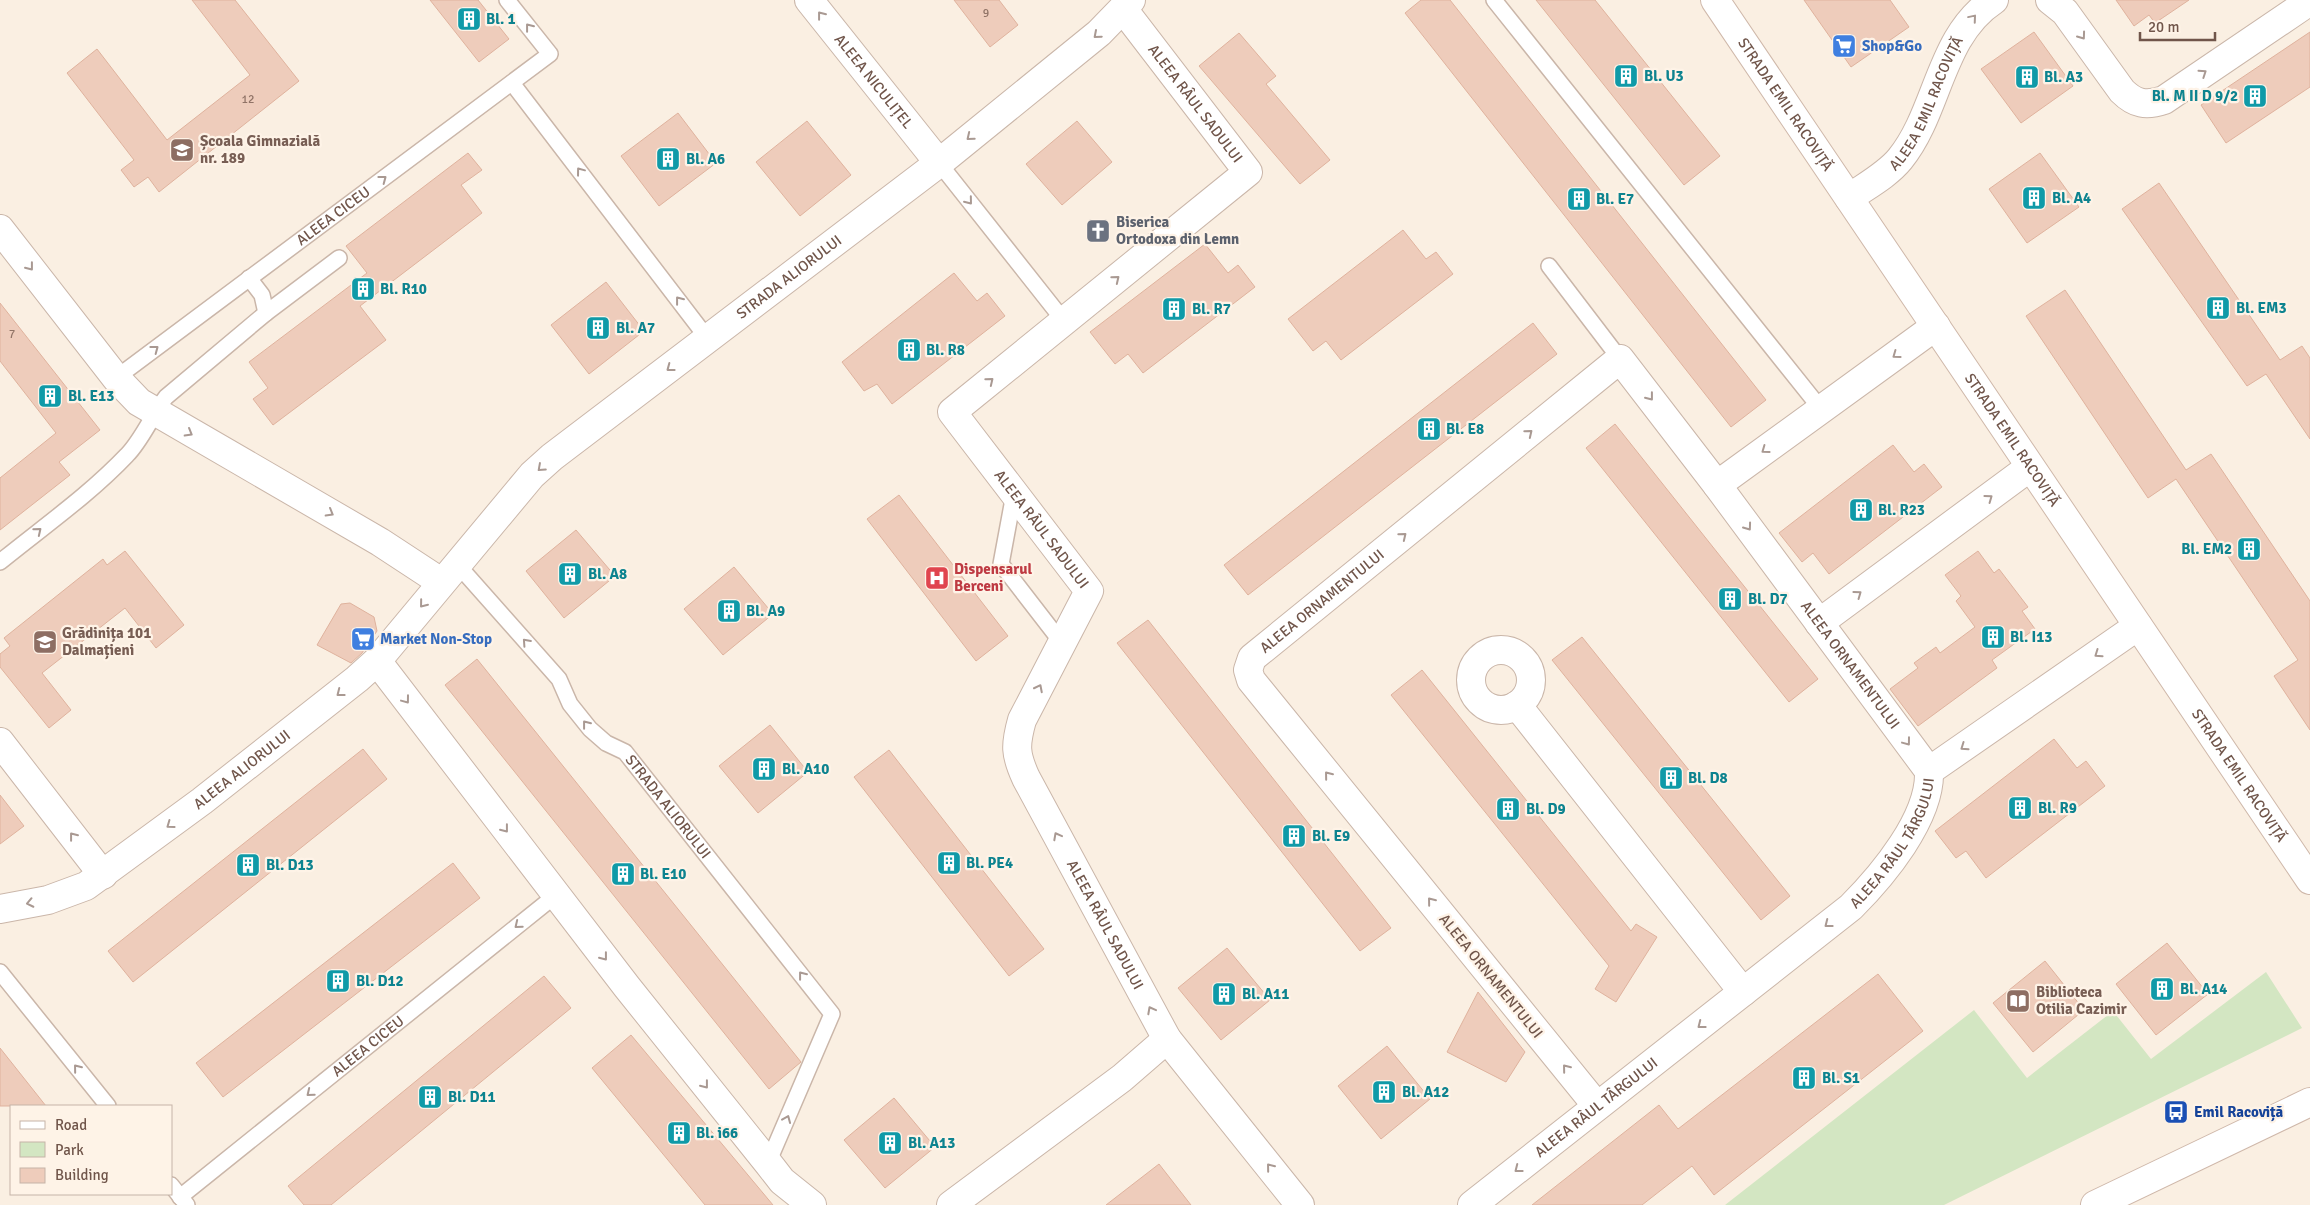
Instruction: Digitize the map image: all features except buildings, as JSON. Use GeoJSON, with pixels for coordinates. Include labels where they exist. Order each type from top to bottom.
{"type":"FeatureCollection","features":[{"type":"Feature","properties":{"kind":"street","name":"ALEEA NICULIȚEL"},"geometry":{"type":"LineString","coordinates":[[809,0],[938,163]]}},
{"type":"Feature","properties":{"kind":"street","name":"STRADA EMIL RACOVIȚĂ"},"geometry":{"type":"LineString","coordinates":[[1715,0],[2310,880]]}},
{"type":"Feature","properties":{"kind":"street","name":"ALEEA EMIL RACOVIȚĂ"},"geometry":{"type":"LineString","coordinates":[[1849,198],[1900,159],[1921,120],[1962,33],[1971,19],[1994,0]]}},
{"type":"Feature","properties":{"kind":"street"},"geometry":{"type":"LineString","coordinates":[[2050,0],[2065,12],[2122,91],[2131,100],[2141,104],[2152,104],[2164,100],[2310,1]]}},
{"type":"Feature","properties":{"kind":"street","name":"STRADA ALIORULUI"},"geometry":{"type":"LineString","coordinates":[[377,661],[449,573],[532,476],[546,463],[938,163],[1099,33],[1127,4]]}},
{"type":"Feature","properties":{"kind":"street","name":"ALEEA RÂUL SADULUI"},"geometry":{"type":"LineString","coordinates":[[1127,4],[1248,172],[952,412],[1088,591],[1022,720],[1016,742],[1018,760],[1167,1039],[1300,1205]]}},
{"type":"Feature","properties":{"kind":"street"},"geometry":{"type":"LineString","coordinates":[[0,229],[116,378],[139,402],[380,542],[449,573]]}},
{"type":"Feature","properties":{"kind":"street"},"geometry":{"type":"LineString","coordinates":[[1717,485],[1936,326]]}},
{"type":"Feature","properties":{"kind":"street","name":"ALEEA ORNAMENTULUI"},"geometry":{"type":"LineString","coordinates":[[1597,1106],[1251,680],[1248,670],[1252,658],[1620,359],[1717,485],[1929,772]]}},
{"type":"Feature","properties":{"kind":"street"},"geometry":{"type":"LineString","coordinates":[[1819,623],[2030,467]]}},
{"type":"Feature","properties":{"kind":"street","name":"ALEEA RÂUL TÂRGULUI"},"geometry":{"type":"LineString","coordinates":[[1472,1205],[1850,907],[1872,886],[1890,863],[1921,812],[1928,789],[1929,772],[2138,626]]}},
{"type":"Feature","properties":{"kind":"street"},"geometry":{"type":"LineString","coordinates":[[377,661],[556,895],[768,1164],[782,1181],[812,1205]]}},
{"type":"Feature","properties":{"kind":"street","name":"ALEEA ALIORULUI"},"geometry":{"type":"LineString","coordinates":[[0,909],[66,894],[86,886],[103,875],[202,801],[357,679],[377,661]]}},
{"type":"Feature","properties":{"kind":"street"},"geometry":{"type":"LineString","coordinates":[[1517,705],[1743,992]]}},
{"type":"Feature","properties":{"kind":"street"},"geometry":{"type":"LineString","coordinates":[[0,742],[103,875]]}},
{"type":"Feature","properties":{"kind":"street"},"geometry":{"type":"LineString","coordinates":[[951,1205],[1122,1078],[1167,1039]]}},
{"type":"Feature","properties":{"kind":"street"},"geometry":{"type":"LineString","coordinates":[[2095,1205],[2310,1102]]}},
{"type":"Feature","properties":{"kind":"lane","name":"ALEEA CICEU"},"geometry":{"type":"LineString","coordinates":[[116,378],[550,54],[507,0]]}},
{"type":"Feature","properties":{"kind":"lane"},"geometry":{"type":"LineString","coordinates":[[1494,0],[1821,409]]}},
{"type":"Feature","properties":{"kind":"lane"},"geometry":{"type":"LineString","coordinates":[[512,83],[708,339]]}},
{"type":"Feature","properties":{"kind":"lane"},"geometry":{"type":"LineString","coordinates":[[938,163],[1064,321]]}},
{"type":"Feature","properties":{"kind":"lane"},"geometry":{"type":"LineString","coordinates":[[0,562],[101,480],[129,454],[154,412],[182,381],[266,313],[339,258]]}},
{"type":"Feature","properties":{"kind":"lane"},"geometry":{"type":"LineString","coordinates":[[1549,266],[1620,359]]}},
{"type":"Feature","properties":{"kind":"lane"},"geometry":{"type":"LineString","coordinates":[[249,278],[262,296],[266,313]]}},
{"type":"Feature","properties":{"kind":"lane"},"geometry":{"type":"LineString","coordinates":[[1014,494],[1001,564],[1062,643]]}},
{"type":"Feature","properties":{"kind":"lane","name":"STRADA ALIORULUI"},"geometry":{"type":"LineString","coordinates":[[449,573],[559,679],[570,704],[590,730],[606,743],[625,752],[832,1014],[768,1164]]}},
{"type":"Feature","properties":{"kind":"lane","name":"ALEEA CICEU"},"geometry":{"type":"LineString","coordinates":[[180,1196],[556,895]]}},
{"type":"Feature","properties":{"kind":"lane"},"geometry":{"type":"LineString","coordinates":[[0,972],[107,1105]]}},
{"type":"Feature","properties":{"kind":"green space"},"geometry":{"type":"Polygon","coordinates":[[[2266,972],[2302,1028],[1944,1205],[1725,1205],[1974,1010],[2027,1078],[2113,1011],[2151,1059],[2266,972]]]}},
{"type":"Feature","properties":{"kind":"place","name":"Bl. 1"},"geometry":{"type":"Point","coordinates":[469,19]}},
{"type":"Feature","properties":{"kind":"place","name":"Shop&Go"},"geometry":{"type":"Point","coordinates":[1844,46]}},
{"type":"Feature","properties":{"kind":"place","name":"Bl. U3"},"geometry":{"type":"Point","coordinates":[1626,76]}},
{"type":"Feature","properties":{"kind":"place","name":"Bl. A3"},"geometry":{"type":"Point","coordinates":[2027,77]}},
{"type":"Feature","properties":{"kind":"place","name":"Bl. M II D 9/2"},"geometry":{"type":"Point","coordinates":[2255,96]}},
{"type":"Feature","properties":{"kind":"place","name":"Școala Gimnazială nr. 189"},"geometry":{"type":"Point","coordinates":[182,150]}},
{"type":"Feature","properties":{"kind":"place","name":"Bl. A6"},"geometry":{"type":"Point","coordinates":[668,159]}},
{"type":"Feature","properties":{"kind":"place","name":"Bl. A4"},"geometry":{"type":"Point","coordinates":[2034,198]}},
{"type":"Feature","properties":{"kind":"place","name":"Bl. E7"},"geometry":{"type":"Point","coordinates":[1579,199]}},
{"type":"Feature","properties":{"kind":"place","name":"Biserica Ortodoxa din Lemn"},"geometry":{"type":"Point","coordinates":[1098,231]}},
{"type":"Feature","properties":{"kind":"place","name":"Bl. R10"},"geometry":{"type":"Point","coordinates":[363,289]}},
{"type":"Feature","properties":{"kind":"place","name":"Bl. EM3"},"geometry":{"type":"Point","coordinates":[2218,308]}},
{"type":"Feature","properties":{"kind":"place","name":"Bl. R7"},"geometry":{"type":"Point","coordinates":[1174,309]}},
{"type":"Feature","properties":{"kind":"place","name":"Bl. A7"},"geometry":{"type":"Point","coordinates":[598,328]}},
{"type":"Feature","properties":{"kind":"place","name":"Bl. R8"},"geometry":{"type":"Point","coordinates":[909,350]}},
{"type":"Feature","properties":{"kind":"place","name":"Bl. E13"},"geometry":{"type":"Point","coordinates":[50,396]}},
{"type":"Feature","properties":{"kind":"place","name":"Bl. E8"},"geometry":{"type":"Point","coordinates":[1429,429]}},
{"type":"Feature","properties":{"kind":"place","name":"Bl. R23"},"geometry":{"type":"Point","coordinates":[1861,510]}},
{"type":"Feature","properties":{"kind":"place","name":"Bl. EM2"},"geometry":{"type":"Point","coordinates":[2249,549]}},
{"type":"Feature","properties":{"kind":"place","name":"Bl. A8"},"geometry":{"type":"Point","coordinates":[570,574]}},
{"type":"Feature","properties":{"kind":"place","name":"Dispensarul Berceni"},"geometry":{"type":"Point","coordinates":[937,578]}},
{"type":"Feature","properties":{"kind":"place","name":"Bl. D7"},"geometry":{"type":"Point","coordinates":[1730,599]}},
{"type":"Feature","properties":{"kind":"place","name":"Bl. A9"},"geometry":{"type":"Point","coordinates":[729,611]}},
{"type":"Feature","properties":{"kind":"place","name":"Bl. I13"},"geometry":{"type":"Point","coordinates":[1993,637]}},
{"type":"Feature","properties":{"kind":"place","name":"Market Non-Stop"},"geometry":{"type":"Point","coordinates":[363,639]}},
{"type":"Feature","properties":{"kind":"place","name":"Grădinița 101 Dalmațieni"},"geometry":{"type":"Point","coordinates":[45,642]}},
{"type":"Feature","properties":{"kind":"place","name":"Bl. A10"},"geometry":{"type":"Point","coordinates":[764,769]}},
{"type":"Feature","properties":{"kind":"place","name":"Bl. D8"},"geometry":{"type":"Point","coordinates":[1671,778]}},
{"type":"Feature","properties":{"kind":"place","name":"Bl. R9"},"geometry":{"type":"Point","coordinates":[2020,808]}},
{"type":"Feature","properties":{"kind":"place","name":"Bl. D9"},"geometry":{"type":"Point","coordinates":[1508,809]}},
{"type":"Feature","properties":{"kind":"place","name":"Bl. E9"},"geometry":{"type":"Point","coordinates":[1294,836]}},
{"type":"Feature","properties":{"kind":"place","name":"Bl. PE4"},"geometry":{"type":"Point","coordinates":[949,863]}},
{"type":"Feature","properties":{"kind":"place","name":"Bl. D13"},"geometry":{"type":"Point","coordinates":[248,865]}},
{"type":"Feature","properties":{"kind":"place","name":"Bl. E10"},"geometry":{"type":"Point","coordinates":[623,874]}},
{"type":"Feature","properties":{"kind":"place","name":"Bl. D12"},"geometry":{"type":"Point","coordinates":[338,981]}},
{"type":"Feature","properties":{"kind":"place","name":"Bl. A14"},"geometry":{"type":"Point","coordinates":[2162,989]}},
{"type":"Feature","properties":{"kind":"place","name":"Bl. A11"},"geometry":{"type":"Point","coordinates":[1224,994]}},
{"type":"Feature","properties":{"kind":"place","name":"Biblioteca Otilia Cazimir"},"geometry":{"type":"Point","coordinates":[2018,1001]}},
{"type":"Feature","properties":{"kind":"place","name":"Bl. S1"},"geometry":{"type":"Point","coordinates":[1804,1078]}},
{"type":"Feature","properties":{"kind":"place","name":"Bl. A12"},"geometry":{"type":"Point","coordinates":[1384,1092]}},
{"type":"Feature","properties":{"kind":"place","name":"Bl. D11"},"geometry":{"type":"Point","coordinates":[430,1097]}},
{"type":"Feature","properties":{"kind":"place","name":"Emil Racoviță"},"geometry":{"type":"Point","coordinates":[2176,1112]}},
{"type":"Feature","properties":{"kind":"place","name":"Bl. i66"},"geometry":{"type":"Point","coordinates":[679,1133]}},
{"type":"Feature","properties":{"kind":"place","name":"Bl. A13"},"geometry":{"type":"Point","coordinates":[890,1143]}}]}
